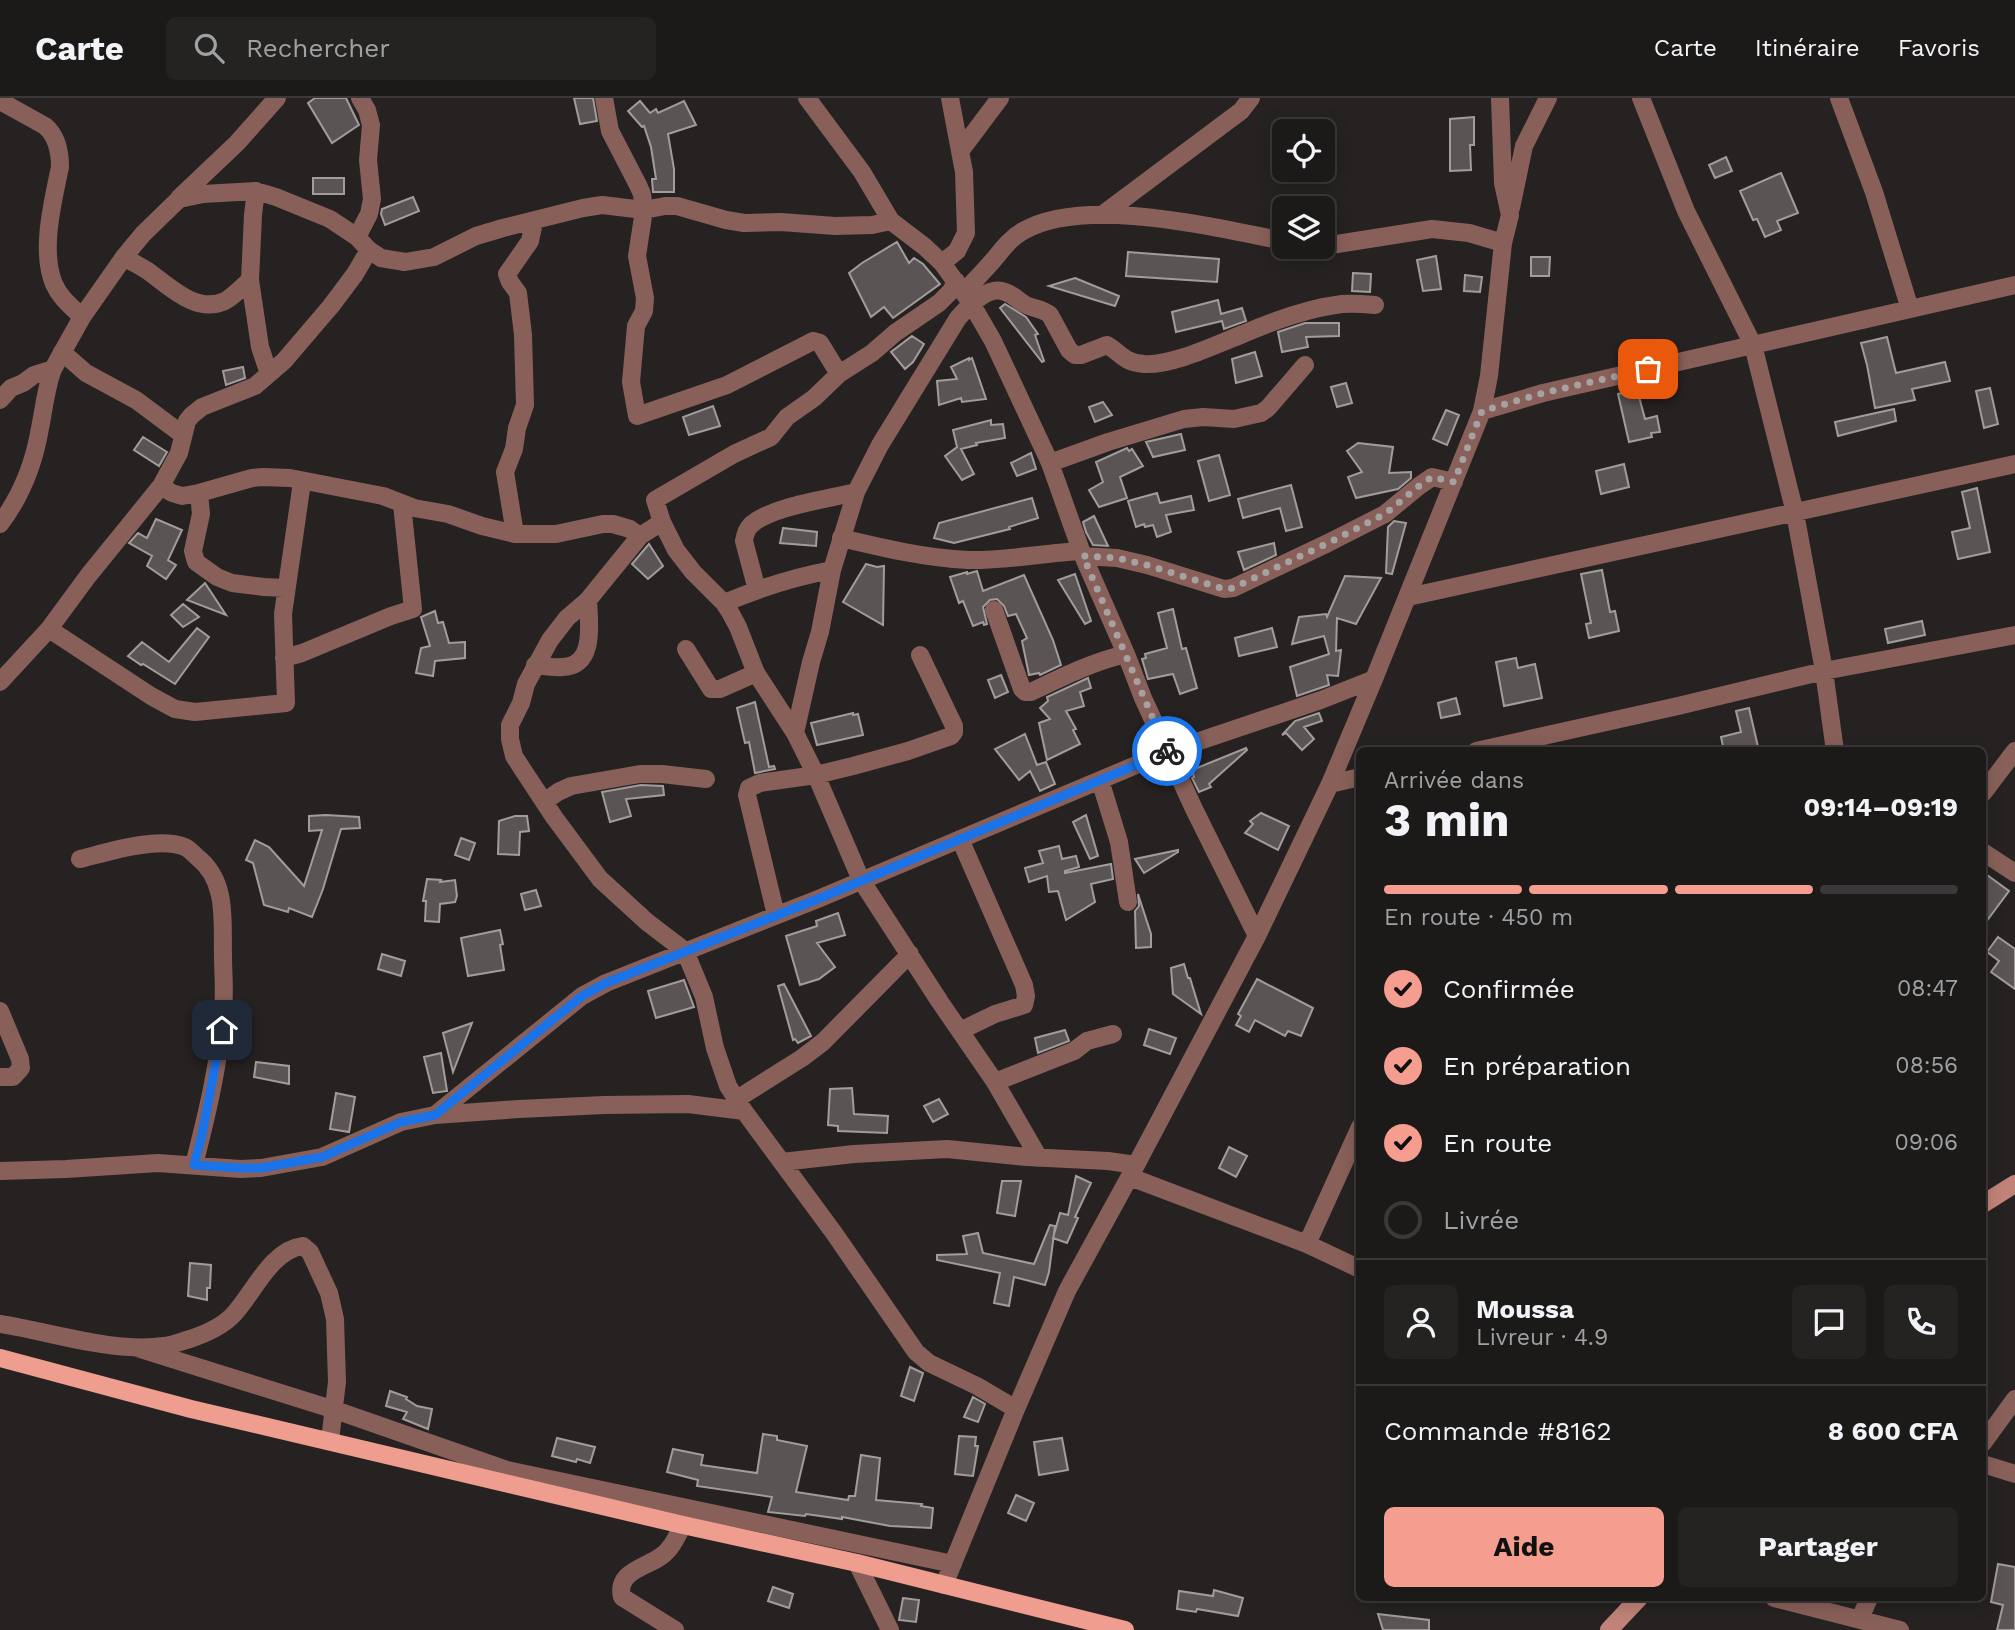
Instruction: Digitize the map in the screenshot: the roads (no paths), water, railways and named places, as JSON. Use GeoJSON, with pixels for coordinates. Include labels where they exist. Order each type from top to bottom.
{"type":"FeatureCollection","features":[{"type":"Feature","properties":{"kind":"main road"},"geometry":{"type":"LineString","coordinates":[[0,1358],[191,1409],[856,1563],[1125,1630]]}},
{"type":"Feature","properties":{"kind":"street"},"geometry":{"type":"LineString","coordinates":[[0,524],[16,502],[28,475],[36,449],[49,379],[82,317],[143,234],[237,143],[277,98]]}},
{"type":"Feature","properties":{"kind":"street"},"geometry":{"type":"LineString","coordinates":[[0,682],[49,629],[88,576],[162,486],[179,453],[187,421],[196,411],[207,405],[248,390],[284,361],[318,323],[355,274],[372,198],[369,160],[371,125],[360,98]]}},
{"type":"Feature","properties":{"kind":"street"},"geometry":{"type":"LineString","coordinates":[[604,98],[610,131],[639,185],[644,209],[637,256],[645,298],[644,311],[636,327],[631,382],[637,416],[727,385],[813,341],[820,343],[839,373]]}},
{"type":"Feature","properties":{"kind":"street"},"geometry":{"type":"LineString","coordinates":[[807,98],[873,189],[891,221],[942,263],[964,292],[1005,365],[1050,463],[1082,554],[1143,698],[1257,936]]}},
{"type":"Feature","properties":{"kind":"street"},"geometry":{"type":"LineString","coordinates":[[942,263],[957,251],[966,233],[964,172],[950,98]]}},
{"type":"Feature","properties":{"kind":"street"},"geometry":{"type":"LineString","coordinates":[[961,150],[1000,98]]}},
{"type":"Feature","properties":{"kind":"street"},"geometry":{"type":"LineString","coordinates":[[1102,215],[1241,111],[1251,98]]}},
{"type":"Feature","properties":{"kind":"street"},"geometry":{"type":"LineString","coordinates":[[1500,98],[1503,183],[1510,215]]}},
{"type":"Feature","properties":{"kind":"street"},"geometry":{"type":"LineString","coordinates":[[944,1585],[1067,1291],[1257,936],[1329,784],[1408,597],[1482,411],[1489,376],[1503,243],[1524,146],[1548,98]]}},
{"type":"Feature","properties":{"kind":"street"},"geometry":{"type":"LineString","coordinates":[[1641,98],[1677,191],[1753,345],[1795,513],[1824,671],[1834,747]]}},
{"type":"Feature","properties":{"kind":"street"},"geometry":{"type":"LineString","coordinates":[[1857,98],[1841,104],[1874,192],[1910,309]]}},
{"type":"Feature","properties":{"kind":"street"},"geometry":{"type":"LineString","coordinates":[[4,101],[45,126],[56,139],[60,167],[48,237],[49,267],[58,292],[82,317]]}},
{"type":"Feature","properties":{"kind":"street"},"geometry":{"type":"LineString","coordinates":[[179,199],[203,194],[256,191],[330,219],[381,258],[392,261],[420,260],[445,253],[489,232],[593,206],[644,209],[677,206],[744,223],[781,222],[835,226],[872,225],[891,221]]}},
{"type":"Feature","properties":{"kind":"street"},"geometry":{"type":"LineString","coordinates":[[256,191],[250,280],[260,347],[269,374]]}},
{"type":"Feature","properties":{"kind":"street"},"geometry":{"type":"LineString","coordinates":[[795,733],[832,570],[856,492],[880,445],[958,318],[964,292],[1006,244],[1023,230],[1059,218],[1102,215],[1175,220],[1272,239]]}},
{"type":"Feature","properties":{"kind":"street"},"geometry":{"type":"LineString","coordinates":[[515,534],[505,472],[525,405],[523,335],[518,293],[507,274],[530,241],[534,222]]}},
{"type":"Feature","properties":{"kind":"street"},"geometry":{"type":"LineString","coordinates":[[1335,244],[1432,229],[1469,233],[1503,243]]}},
{"type":"Feature","properties":{"kind":"street"},"geometry":{"type":"LineString","coordinates":[[124,257],[148,271],[168,288],[199,303],[210,305],[228,299],[250,280]]}},
{"type":"Feature","properties":{"kind":"street"},"geometry":{"type":"LineString","coordinates":[[1482,411],[1543,393],[2015,285]]}},
{"type":"Feature","properties":{"kind":"street"},"geometry":{"type":"LineString","coordinates":[[1039,1158],[995,1082],[861,880],[816,775],[795,733],[756,673],[738,626],[724,603],[684,561],[668,537],[655,500],[734,454],[766,440],[839,373],[872,353],[951,291],[1002,290],[1024,304],[1050,315],[1069,350],[1075,355],[1107,345],[1123,358],[1146,364],[1160,363],[1196,352],[1310,311],[1340,304],[1374,305]]}},
{"type":"Feature","properties":{"kind":"street"},"geometry":{"type":"LineString","coordinates":[[62,352],[86,373],[136,400],[183,435]]}},
{"type":"Feature","properties":{"kind":"street"},"geometry":{"type":"LineString","coordinates":[[1050,463],[1184,419],[1234,419],[1261,413],[1305,365]]}},
{"type":"Feature","properties":{"kind":"street"},"geometry":{"type":"LineString","coordinates":[[0,400],[15,386],[41,372],[53,369]]}},
{"type":"Feature","properties":{"kind":"street"},"geometry":{"type":"LineString","coordinates":[[1408,597],[2015,464]]}},
{"type":"Feature","properties":{"kind":"street"},"geometry":{"type":"LineString","coordinates":[[162,486],[177,495],[199,493],[238,481],[264,477],[290,478],[383,496],[402,504],[448,514],[515,534],[556,534],[613,524],[630,529],[640,537]]}},
{"type":"Feature","properties":{"kind":"street"},"geometry":{"type":"LineString","coordinates":[[841,538],[936,558],[970,560],[1034,554],[1082,554],[1117,558],[1224,589],[1233,588],[1385,514],[1432,477],[1454,482]]}},
{"type":"Feature","properties":{"kind":"street"},"geometry":{"type":"LineString","coordinates":[[49,629],[166,706],[195,712],[286,703],[283,614],[302,482]]}},
{"type":"Feature","properties":{"kind":"street"},"geometry":{"type":"LineString","coordinates":[[757,590],[744,541],[749,526],[782,510],[856,492]]}},
{"type":"Feature","properties":{"kind":"street"},"geometry":{"type":"LineString","coordinates":[[199,493],[201,514],[193,551],[196,562],[232,583],[285,587]]}},
{"type":"Feature","properties":{"kind":"street"},"geometry":{"type":"LineString","coordinates":[[284,658],[413,609],[402,504]]}},
{"type":"Feature","properties":{"kind":"street"},"geometry":{"type":"LineString","coordinates":[[662,522],[640,537],[588,600],[567,618],[550,640],[526,684],[510,726],[514,755],[544,802],[600,879],[647,922],[685,951],[704,998],[715,1048],[729,1086],[916,1352],[929,1363],[977,1385],[1016,1409]]}},
{"type":"Feature","properties":{"kind":"street"},"geometry":{"type":"LineString","coordinates":[[724,603],[796,577],[832,570]]}},
{"type":"Feature","properties":{"kind":"street"},"geometry":{"type":"LineString","coordinates":[[535,665],[563,667],[580,661],[586,653],[589,641],[588,600]]}},
{"type":"Feature","properties":{"kind":"street"},"geometry":{"type":"LineString","coordinates":[[994,610],[1009,656],[1025,692],[1031,692],[1107,658],[1126,653]]}},
{"type":"Feature","properties":{"kind":"street"},"geometry":{"type":"LineString","coordinates":[[1528,745],[1824,671],[2015,635]]}},
{"type":"Feature","properties":{"kind":"street"},"geometry":{"type":"LineString","coordinates":[[686,649],[711,689],[719,689],[756,673]]}},
{"type":"Feature","properties":{"kind":"street"},"geometry":{"type":"LineString","coordinates":[[776,915],[747,795],[749,788],[760,783],[816,775],[908,751],[951,736],[954,726],[920,655]]}},
{"type":"Feature","properties":{"kind":"street"},"geometry":{"type":"LineString","coordinates":[[435,1115],[582,996],[606,983],[1167,752],[1374,679]]}},
{"type":"Feature","properties":{"kind":"street"},"geometry":{"type":"LineString","coordinates":[[1986,789],[2015,751]]}},
{"type":"Feature","properties":{"kind":"street"},"geometry":{"type":"LineString","coordinates":[[544,802],[572,786],[640,774],[706,779]]}},
{"type":"Feature","properties":{"kind":"street"},"geometry":{"type":"LineString","coordinates":[[1329,784],[1356,778]]}},
{"type":"Feature","properties":{"kind":"street"},"geometry":{"type":"LineString","coordinates":[[1100,780],[1119,842],[1128,902]]}},
{"type":"Feature","properties":{"kind":"street"},"geometry":{"type":"LineString","coordinates":[[960,839],[1024,985],[1026,996],[1024,1005],[960,1031]]}},
{"type":"Feature","properties":{"kind":"street"},"geometry":{"type":"LineString","coordinates":[[80,859],[133,846],[163,844],[185,847],[206,863],[215,880],[223,911],[223,1006],[219,1050],[194,1165]]}},
{"type":"Feature","properties":{"kind":"street"},"geometry":{"type":"LineString","coordinates":[[1986,854],[2015,873]]}},
{"type":"Feature","properties":{"kind":"street"},"geometry":{"type":"LineString","coordinates":[[0,1171],[158,1163],[261,1168],[322,1157],[401,1122],[435,1115],[604,1105],[740,1105],[823,1042],[910,954]]}},
{"type":"Feature","properties":{"kind":"street"},"geometry":{"type":"LineString","coordinates":[[0,1010],[20,1059],[21,1068],[13,1077],[0,1077]]}},
{"type":"Feature","properties":{"kind":"street"},"geometry":{"type":"LineString","coordinates":[[995,1082],[1074,1051],[1087,1041],[1113,1034]]}},
{"type":"Feature","properties":{"kind":"street"},"geometry":{"type":"LineString","coordinates":[[1307,1244],[1356,1136]]}},
{"type":"Feature","properties":{"kind":"street"},"geometry":{"type":"LineString","coordinates":[[782,1162],[833,1155],[947,1149],[1039,1158],[1108,1161],[1356,1267]]}},
{"type":"Feature","properties":{"kind":"street"},"geometry":{"type":"LineString","coordinates":[[1986,1202],[2015,1184]]}},
{"type":"Feature","properties":{"kind":"street"},"geometry":{"type":"LineString","coordinates":[[137,1348],[166,1346],[210,1332],[231,1317],[263,1274],[286,1251],[303,1246],[310,1252],[329,1293],[335,1319],[337,1382],[330,1440]]}},
{"type":"Feature","properties":{"kind":"street"},"geometry":{"type":"LineString","coordinates":[[0,1324],[137,1348],[334,1410],[507,1470],[953,1564]]}},
{"type":"Feature","properties":{"kind":"street"},"geometry":{"type":"LineString","coordinates":[[1986,1439],[2015,1399]]}},
{"type":"Feature","properties":{"kind":"street"},"geometry":{"type":"LineString","coordinates":[[1986,1465],[2015,1475]]}},
{"type":"Feature","properties":{"kind":"street"},"geometry":{"type":"LineString","coordinates":[[675,1630],[622,1597],[620,1587],[623,1580],[660,1557],[671,1546],[683,1525]]}},
{"type":"Feature","properties":{"kind":"street"},"geometry":{"type":"LineString","coordinates":[[856,1563],[890,1630]]}},
{"type":"Feature","properties":{"kind":"street"},"geometry":{"type":"LineString","coordinates":[[1609,1630],[1636,1601]]}},
{"type":"Feature","properties":{"kind":"street"},"geometry":{"type":"LineString","coordinates":[[1786,1601],[1900,1630]]}},
{"type":"Feature","properties":{"kind":"street"},"geometry":{"type":"LineString","coordinates":[[1860,1619],[1868,1601]]}}]}
